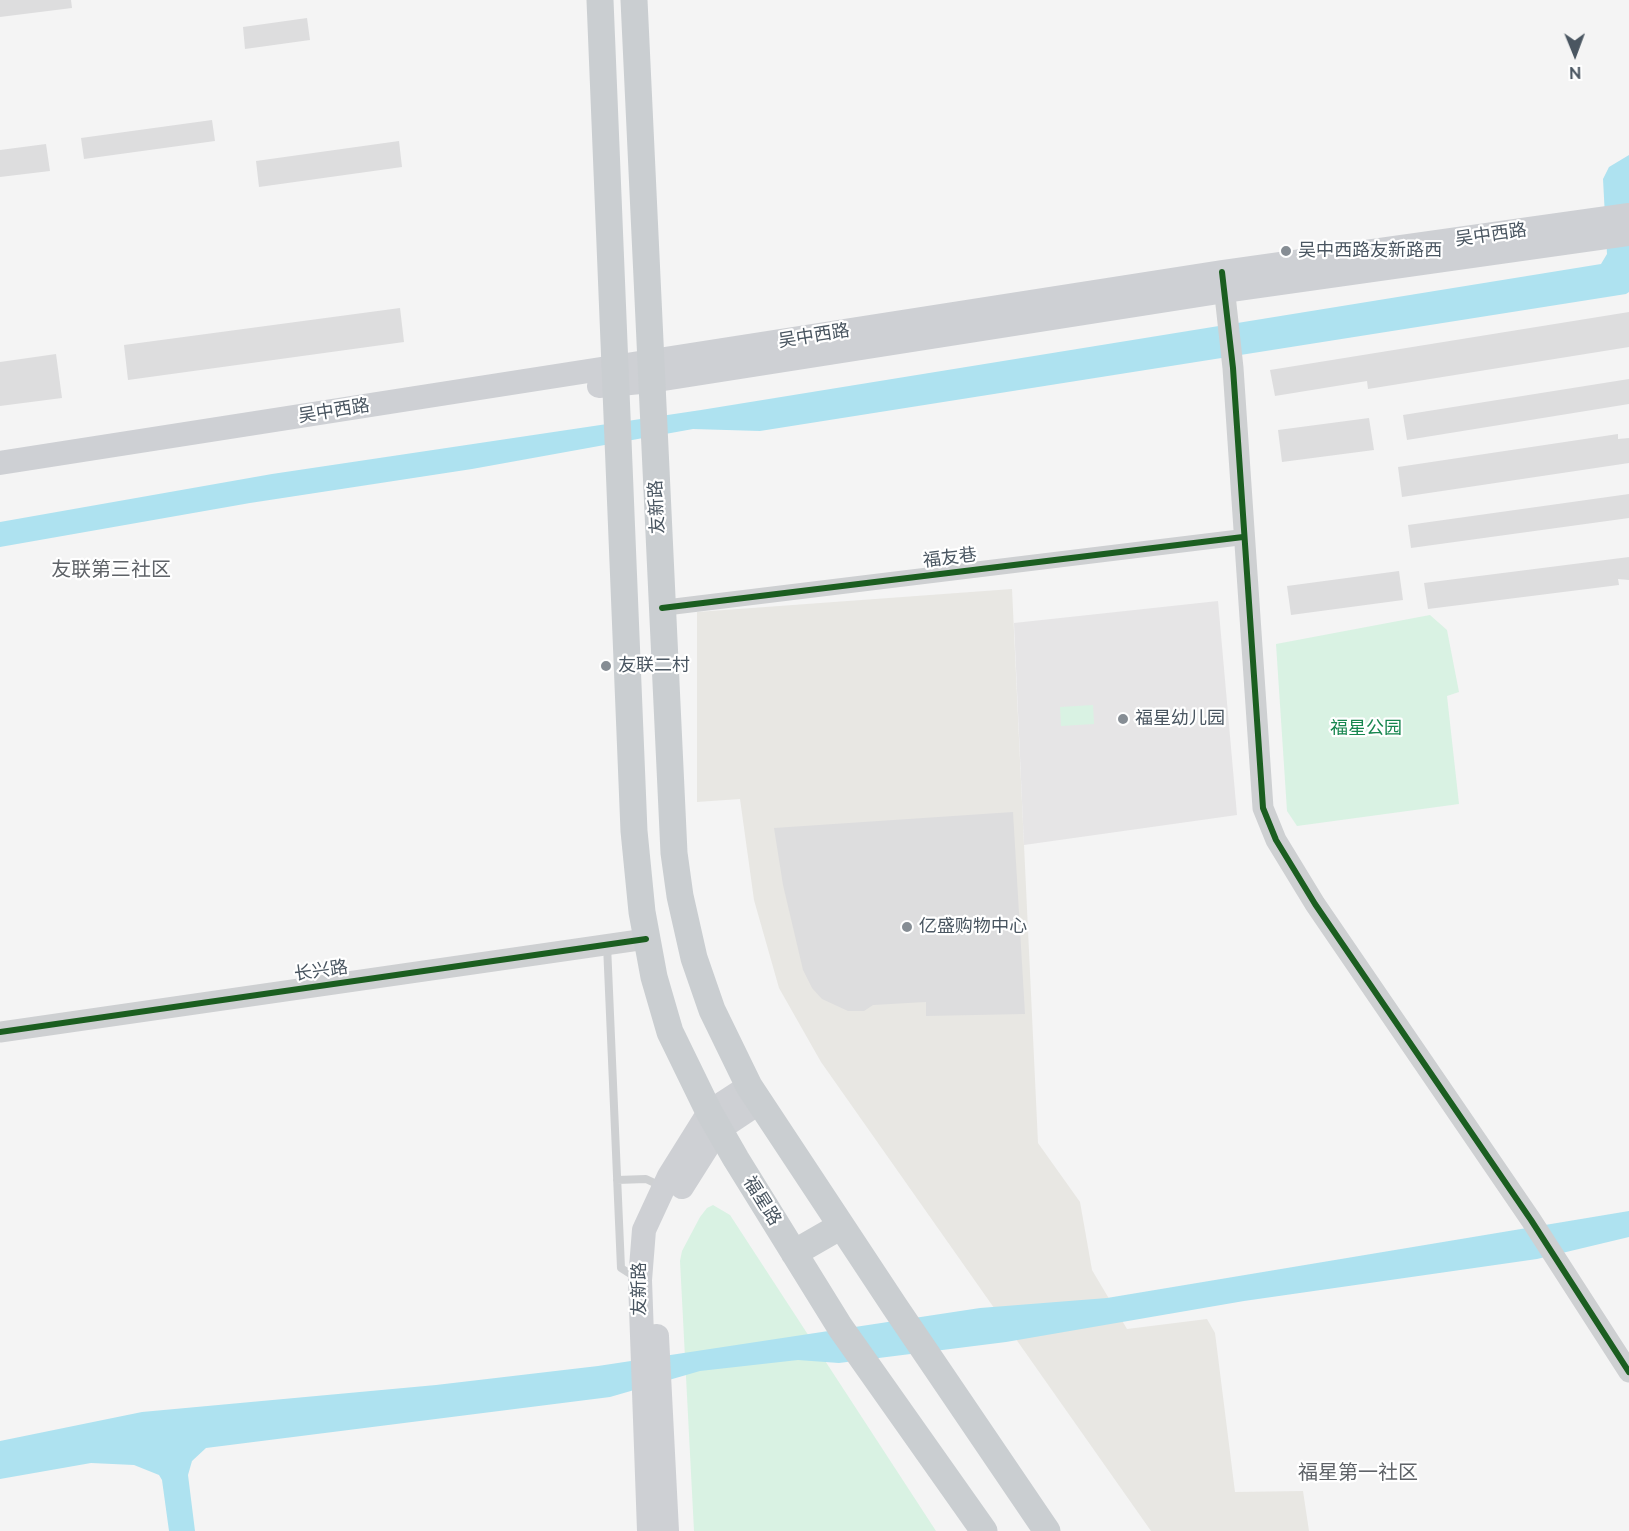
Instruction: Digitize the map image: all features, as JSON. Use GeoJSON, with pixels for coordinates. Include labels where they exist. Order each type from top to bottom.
{"type":"FeatureCollection","features":[{"type":"Feature","properties":{"kind":"main road","name":"友新路"},"geometry":{"type":"LineString","coordinates":[[600,0],[634,831]]}},
{"type":"Feature","properties":{"kind":"main road","name":"友新路"},"geometry":{"type":"LineString","coordinates":[[634,0],[675,867],[694,958],[712,1010],[755,1094],[714,1121],[663,1187],[644,1230],[640,1280],[667,1531]]}},
{"type":"Feature","properties":{"kind":"main road","name":"吴中西路"},"geometry":{"type":"LineString","coordinates":[[1592,230],[1629,215]]}},
{"type":"Feature","properties":{"kind":"main road","name":"吴中西路"},"geometry":{"type":"LineString","coordinates":[[0,463],[651,383],[1223,281],[1592,230],[1629,234]]}},
{"type":"Feature","properties":{"kind":"main road","name":"吴中西路"},"geometry":{"type":"LineString","coordinates":[[0,479],[616,386]]}},
{"type":"Feature","properties":{"kind":"main road","name":"福星路"},"geometry":{"type":"LineString","coordinates":[[634,831],[646,939],[670,1032],[714,1121],[840,1327],[984,1531]]}},
{"type":"Feature","properties":{"kind":"main road"},"geometry":{"type":"LineString","coordinates":[[755,1094],[895,1307],[1047,1531]]}},
{"type":"Feature","properties":{"kind":"main road","name":"友新路"},"geometry":{"type":"LineString","coordinates":[[649,1353],[658,1236],[714,1121]]}},
{"type":"Feature","properties":{"kind":"main road"},"geometry":{"type":"LineString","coordinates":[[794,1253],[841,1226]]}},
{"type":"Feature","properties":{"kind":"main road","name":"友新路"},"geometry":{"type":"LineString","coordinates":[[650,1531],[652,1403]]}},
{"type":"Feature","properties":{"kind":"street"},"geometry":{"type":"LineString","coordinates":[[1223,281],[1233,368],[1263,808],[1276,840],[1315,904],[1531,1220],[1560,1268],[1629,1371]]}},
{"type":"Feature","properties":{"kind":"street","name":"福友巷"},"geometry":{"type":"LineString","coordinates":[[662,608],[1243,537]]}},
{"type":"Feature","properties":{"kind":"street","name":"长兴路"},"geometry":{"type":"LineString","coordinates":[[0,1032],[646,939]]}},
{"type":"Feature","properties":{"kind":"lane"},"geometry":{"type":"LineString","coordinates":[[607,945],[621,1268],[640,1280]]}},
{"type":"Feature","properties":{"kind":"lane"},"geometry":{"type":"LineString","coordinates":[[617,1180],[646,1179],[663,1187]]}},
{"type":"Feature","properties":{"kind":"shaded area"},"geometry":{"type":"Polygon","coordinates":[[[1012,589],[1038,1143],[1080,1202],[1092,1270],[1127,1329],[1207,1319],[1215,1333],[1235,1492],[1303,1491],[1309,1531],[1151,1531],[821,1062],[779,988],[754,900],[740,799],[697,802],[697,612],[1012,589]]]}},
{"type":"Feature","properties":{"kind":"shaded area","name":"福星幼儿园"},"geometry":{"type":"Polygon","coordinates":[[[1218,601],[1237,815],[1024,845],[1014,623],[1218,601]]]}},
{"type":"Feature","properties":{"kind":"green space","name":"福星公园"},"geometry":{"type":"Polygon","coordinates":[[[1430,615],[1447,630],[1459,692],[1447,696],[1459,804],[1297,826],[1287,811],[1276,644],[1430,615]]]}},
{"type":"Feature","properties":{"kind":"green space"},"geometry":{"type":"Polygon","coordinates":[[[1093,705],[1094,724],[1061,726],[1060,707],[1093,705]]]}},
{"type":"Feature","properties":{"kind":"green space"},"geometry":{"type":"Polygon","coordinates":[[[713,1205],[730,1215],[936,1531],[694,1531],[680,1261],[682,1251],[700,1217],[707,1208],[713,1205]]]}},
{"type":"Feature","properties":{"kind":"water"},"geometry":{"type":"Polygon","coordinates":[[[1629,155],[1629,292],[1626,294],[760,431],[693,429],[472,469],[250,503],[0,547],[0,522],[272,474],[701,410],[1601,264],[1607,254],[1603,179],[1609,167],[1629,155]]]}},
{"type":"Feature","properties":{"kind":"water"},"geometry":{"type":"Polygon","coordinates":[[[1629,1211],[1629,1237],[1537,1259],[1244,1301],[1006,1342],[839,1363],[798,1360],[700,1371],[610,1397],[206,1448],[192,1461],[188,1475],[195,1531],[169,1531],[162,1480],[159,1475],[134,1465],[91,1463],[0,1479],[0,1441],[142,1412],[436,1385],[598,1366],[980,1308],[1107,1298],[1629,1211]]]}},
{"type":"Feature","properties":{"kind":"building"},"geometry":{"type":"Polygon","coordinates":[[[0,0],[71,0],[72,8],[0,17],[0,0]]]}},
{"type":"Feature","properties":{"kind":"building"},"geometry":{"type":"Polygon","coordinates":[[[307,18],[310,40],[245,49],[243,27],[307,18]]]}},
{"type":"Feature","properties":{"kind":"building"},"geometry":{"type":"Polygon","coordinates":[[[212,120],[215,141],[84,159],[81,138],[212,120]]]}},
{"type":"Feature","properties":{"kind":"building"},"geometry":{"type":"Polygon","coordinates":[[[399,141],[402,167],[259,187],[256,161],[399,141]]]}},
{"type":"Feature","properties":{"kind":"building"},"geometry":{"type":"Polygon","coordinates":[[[46,144],[50,171],[0,177],[0,150],[46,144]]]}},
{"type":"Feature","properties":{"kind":"building"},"geometry":{"type":"Polygon","coordinates":[[[400,308],[404,342],[128,380],[124,345],[400,308]]]}},
{"type":"Feature","properties":{"kind":"building"},"geometry":{"type":"Polygon","coordinates":[[[1629,312],[1629,347],[1368,389],[1367,381],[1275,396],[1270,370],[1629,312]]]}},
{"type":"Feature","properties":{"kind":"building"},"geometry":{"type":"Polygon","coordinates":[[[56,354],[62,398],[0,406],[0,362],[56,354]]]}},
{"type":"Feature","properties":{"kind":"building"},"geometry":{"type":"Polygon","coordinates":[[[1629,379],[1629,404],[1407,440],[1403,415],[1629,379]]]}},
{"type":"Feature","properties":{"kind":"building"},"geometry":{"type":"Polygon","coordinates":[[[1369,418],[1374,450],[1282,462],[1278,430],[1369,418]]]}},
{"type":"Feature","properties":{"kind":"building"},"geometry":{"type":"Polygon","coordinates":[[[1618,434],[1618,439],[1629,438],[1629,463],[1402,497],[1398,467],[1618,434]]]}},
{"type":"Feature","properties":{"kind":"building"},"geometry":{"type":"Polygon","coordinates":[[[1629,494],[1629,518],[1411,548],[1408,525],[1629,494]]]}},
{"type":"Feature","properties":{"kind":"building"},"geometry":{"type":"Polygon","coordinates":[[[1629,557],[1629,580],[1618,579],[1619,585],[1428,609],[1424,583],[1629,557]]]}},
{"type":"Feature","properties":{"kind":"building"},"geometry":{"type":"Polygon","coordinates":[[[1399,571],[1403,600],[1291,615],[1287,586],[1399,571]]]}},
{"type":"Feature","properties":{"kind":"building","name":"亿盛购物中心"},"geometry":{"type":"Polygon","coordinates":[[[1013,812],[1025,1014],[926,1016],[926,1002],[873,1005],[864,1011],[848,1011],[822,999],[812,988],[803,970],[783,885],[774,828],[1013,812]]]}},
{"type":"Feature","properties":{"kind":"cycle path"},"geometry":{"type":"LineString","coordinates":[[1222,272],[1233,368],[1263,808],[1276,840],[1315,904],[1531,1220],[1629,1372]]}},
{"type":"Feature","properties":{"kind":"cycle path"},"geometry":{"type":"LineString","coordinates":[[662,608],[1243,537]]}},
{"type":"Feature","properties":{"kind":"cycle path"},"geometry":{"type":"LineString","coordinates":[[0,1032],[646,939]]}},
{"type":"Feature","properties":{"kind":"place","name":"吴中西路友新路西"},"geometry":{"type":"Point","coordinates":[1286,251]}},
{"type":"Feature","properties":{"kind":"place","name":"友联二村"},"geometry":{"type":"Point","coordinates":[606,666]}},
{"type":"Feature","properties":{"kind":"place","name":"福星幼儿园"},"geometry":{"type":"Point","coordinates":[1123,719]}},
{"type":"Feature","properties":{"kind":"place","name":"亿盛购物中心"},"geometry":{"type":"Point","coordinates":[907,927]}},
{"type":"Feature","properties":{"kind":"district","name":"友联第三社区"},"geometry":{"type":"Point","coordinates":[111,570]}},
{"type":"Feature","properties":{"kind":"district","name":"福星第一社区"},"geometry":{"type":"Point","coordinates":[1358,1473]}}]}
